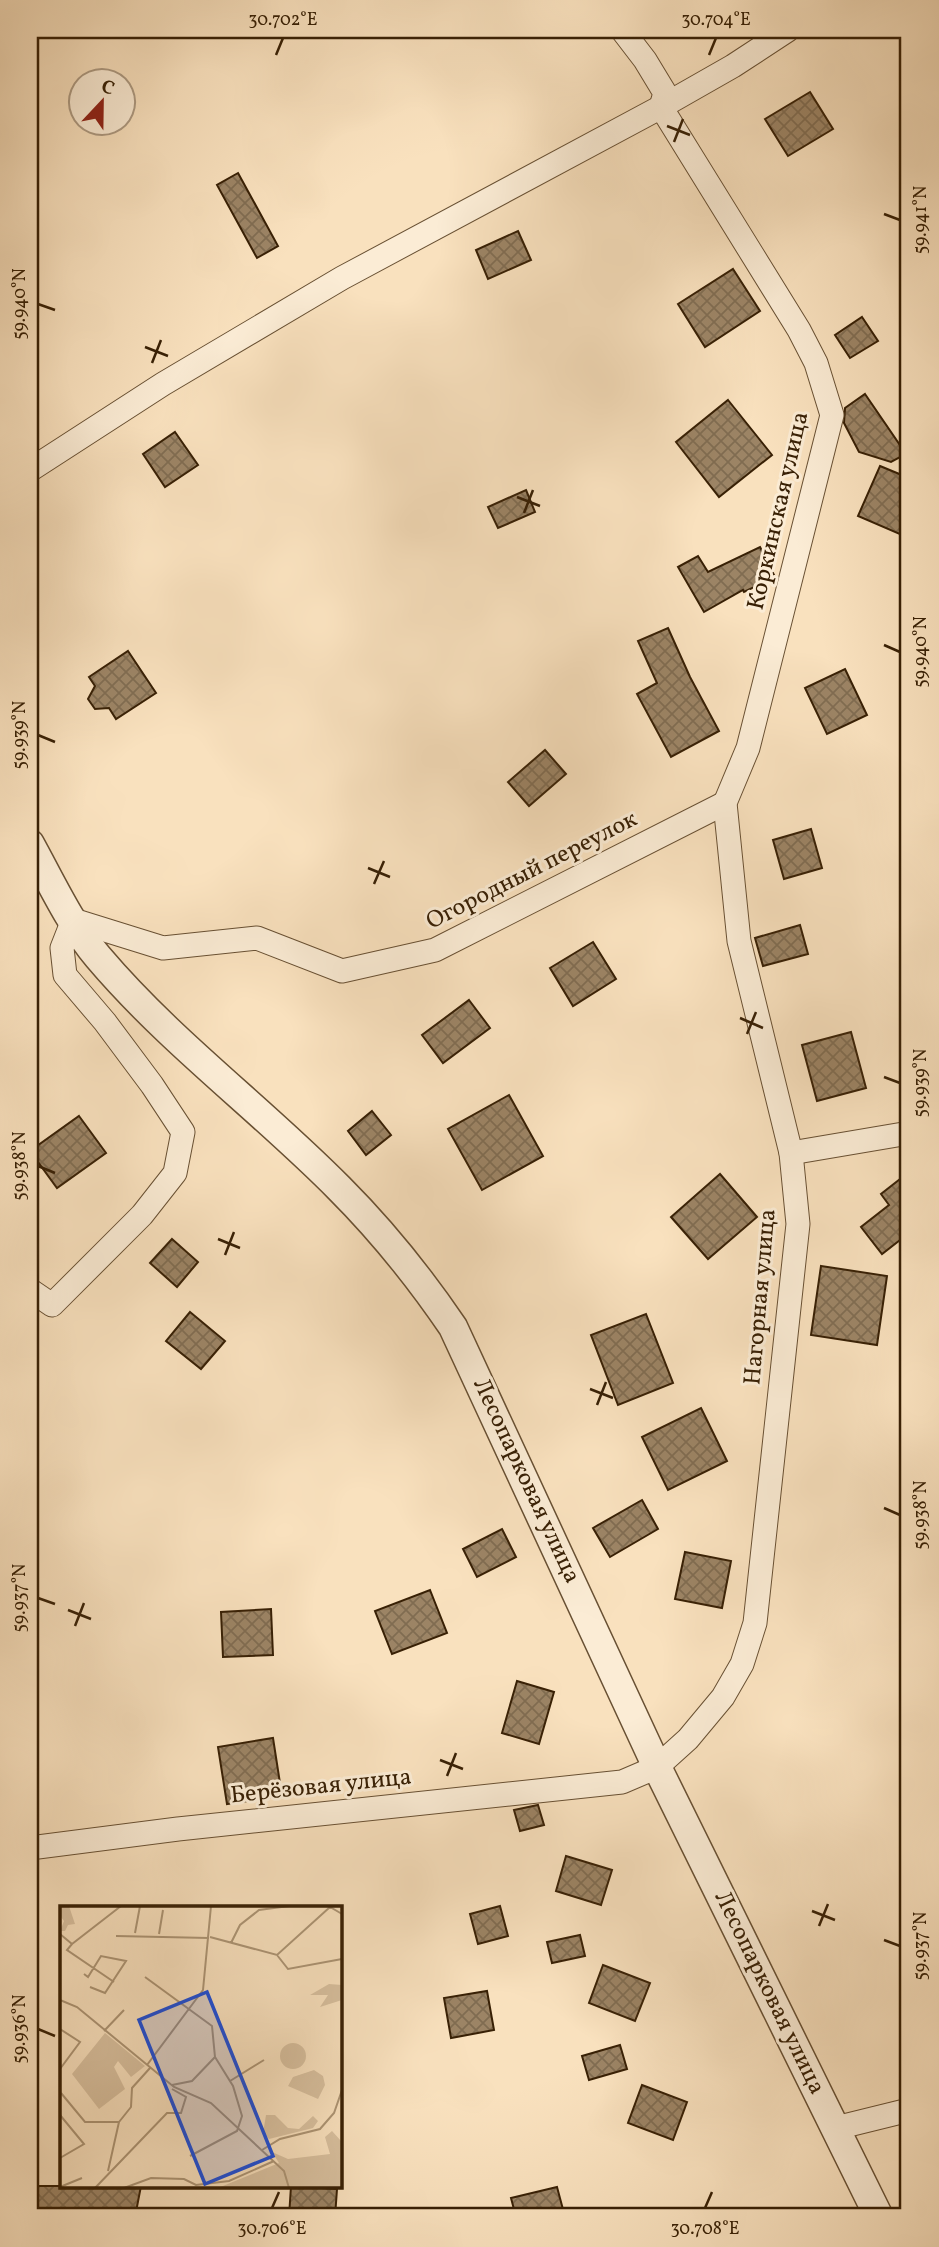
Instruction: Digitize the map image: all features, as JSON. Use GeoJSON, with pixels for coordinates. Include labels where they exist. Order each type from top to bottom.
{"type":"FeatureCollection","features":[{"type":"Feature","properties":{"kind":"street","name":"Коркинская улица"},"geometry":{"type":"LineString","coordinates":[[622,30],[665,93],[661,107],[799,330],[816,363],[832,415],[748,748],[725,803]]}},
{"type":"Feature","properties":{"kind":"street"},"geometry":{"type":"LineString","coordinates":[[30,470],[163,384],[342,278],[661,107],[733,66],[788,30]]}},
{"type":"Feature","properties":{"kind":"street","name":"Огородный переулок"},"geometry":{"type":"LineString","coordinates":[[73,920],[163,948],[257,938],[342,971],[435,950],[725,803]]}},
{"type":"Feature","properties":{"kind":"street","name":"Нагорная улица"},"geometry":{"type":"LineString","coordinates":[[657,1767],[688,1740],[723,1697],[743,1664],[755,1623],[799,1224],[792,1153],[739,941],[725,803]]}},
{"type":"Feature","properties":{"kind":"street","name":"Лесопарковая улица"},"geometry":{"type":"LineString","coordinates":[[30,844],[73,920],[97,956],[149,1011],[363,1214],[423,1283],[453,1327],[657,1767],[879,2217]]}},
{"type":"Feature","properties":{"kind":"street"},"geometry":{"type":"LineString","coordinates":[[30,1290],[52,1305],[142,1215],[175,1173],[183,1132],[105,1021],[65,975],[62,948],[73,920]]}},
{"type":"Feature","properties":{"kind":"street"},"geometry":{"type":"LineString","coordinates":[[792,1153],[909,1133]]}},
{"type":"Feature","properties":{"kind":"street","name":"Берёзовая улица"},"geometry":{"type":"LineString","coordinates":[[30,1848],[622,1782],[657,1767]]}},
{"type":"Feature","properties":{"kind":"street"},"geometry":{"type":"LineString","coordinates":[[836,2128],[909,2110]]}},
{"type":"Feature","properties":{"kind":"building"},"geometry":{"type":"Polygon","coordinates":[[[810,92],[833,129],[788,156],[765,119],[810,92]]]}},
{"type":"Feature","properties":{"kind":"building"},"geometry":{"type":"Polygon","coordinates":[[[238,173],[278,246],[257,258],[217,185],[238,173]]]}},
{"type":"Feature","properties":{"kind":"building"},"geometry":{"type":"Polygon","coordinates":[[[518,231],[531,260],[488,279],[476,250],[518,231]]]}},
{"type":"Feature","properties":{"kind":"building"},"geometry":{"type":"Polygon","coordinates":[[[733,269],[760,311],[705,347],[678,304],[733,269]]]}},
{"type":"Feature","properties":{"kind":"building"},"geometry":{"type":"Polygon","coordinates":[[[862,317],[878,341],[850,358],[835,335],[862,317]]]}},
{"type":"Feature","properties":{"kind":"building"},"geometry":{"type":"Polygon","coordinates":[[[865,394],[906,454],[891,462],[859,452],[844,423],[845,408],[865,394]]]}},
{"type":"Feature","properties":{"kind":"building"},"geometry":{"type":"Polygon","coordinates":[[[728,400],[772,455],[719,497],[676,442],[728,400]]]}},
{"type":"Feature","properties":{"kind":"building"},"geometry":{"type":"Polygon","coordinates":[[[175,432],[198,465],[165,487],[143,454],[175,432]]]}},
{"type":"Feature","properties":{"kind":"building"},"geometry":{"type":"Polygon","coordinates":[[[880,466],[909,478],[909,518],[902,535],[858,516],[880,466]]]}},
{"type":"Feature","properties":{"kind":"building"},"geometry":{"type":"Polygon","coordinates":[[[526,490],[535,512],[498,528],[488,507],[526,490]]]}},
{"type":"Feature","properties":{"kind":"building"},"geometry":{"type":"Polygon","coordinates":[[[760,547],[775,577],[744,592],[743,590],[704,612],[678,567],[698,556],[708,572],[760,547]]]}},
{"type":"Feature","properties":{"kind":"building"},"geometry":{"type":"Polygon","coordinates":[[[668,628],[719,731],[671,757],[637,694],[657,683],[638,641],[668,628]]]}},
{"type":"Feature","properties":{"kind":"building"},"geometry":{"type":"Polygon","coordinates":[[[128,651],[156,693],[116,719],[109,708],[95,709],[88,699],[95,686],[89,677],[128,651]]]}},
{"type":"Feature","properties":{"kind":"building"},"geometry":{"type":"Polygon","coordinates":[[[845,669],[867,715],[827,734],[805,688],[845,669]]]}},
{"type":"Feature","properties":{"kind":"building"},"geometry":{"type":"Polygon","coordinates":[[[545,750],[566,774],[529,806],[508,782],[545,750]]]}},
{"type":"Feature","properties":{"kind":"building"},"geometry":{"type":"Polygon","coordinates":[[[811,829],[822,868],[784,879],[773,840],[811,829]]]}},
{"type":"Feature","properties":{"kind":"building"},"geometry":{"type":"Polygon","coordinates":[[[800,925],[808,954],[763,966],[755,938],[800,925]]]}},
{"type":"Feature","properties":{"kind":"building"},"geometry":{"type":"Polygon","coordinates":[[[593,942],[616,979],[573,1006],[550,968],[593,942]]]}},
{"type":"Feature","properties":{"kind":"building"},"geometry":{"type":"Polygon","coordinates":[[[469,1000],[490,1028],[443,1063],[422,1035],[469,1000]]]}},
{"type":"Feature","properties":{"kind":"building"},"geometry":{"type":"Polygon","coordinates":[[[851,1032],[866,1088],[817,1101],[802,1045],[851,1032]]]}},
{"type":"Feature","properties":{"kind":"building"},"geometry":{"type":"Polygon","coordinates":[[[509,1095],[543,1156],[482,1190],[448,1129],[509,1095]]]}},
{"type":"Feature","properties":{"kind":"building"},"geometry":{"type":"Polygon","coordinates":[[[372,1111],[391,1135],[366,1155],[348,1131],[372,1111]]]}},
{"type":"Feature","properties":{"kind":"building"},"geometry":{"type":"Polygon","coordinates":[[[79,1116],[106,1153],[57,1188],[30,1151],[79,1116]]]}},
{"type":"Feature","properties":{"kind":"building"},"geometry":{"type":"Polygon","coordinates":[[[909,1172],[909,1233],[882,1254],[861,1227],[889,1205],[881,1194],[909,1172]]]}},
{"type":"Feature","properties":{"kind":"building"},"geometry":{"type":"Polygon","coordinates":[[[720,1174],[757,1217],[708,1259],[671,1217],[720,1174]]]}},
{"type":"Feature","properties":{"kind":"building"},"geometry":{"type":"Polygon","coordinates":[[[172,1239],[198,1262],[177,1287],[150,1263],[172,1239]]]}},
{"type":"Feature","properties":{"kind":"building"},"geometry":{"type":"Polygon","coordinates":[[[821,1266],[887,1276],[877,1345],[811,1335],[821,1266]]]}},
{"type":"Feature","properties":{"kind":"building"},"geometry":{"type":"Polygon","coordinates":[[[190,1312],[225,1341],[201,1369],[166,1341],[190,1312]]]}},
{"type":"Feature","properties":{"kind":"building"},"geometry":{"type":"Polygon","coordinates":[[[646,1314],[673,1383],[618,1405],[591,1335],[646,1314]]]}},
{"type":"Feature","properties":{"kind":"building"},"geometry":{"type":"Polygon","coordinates":[[[701,1408],[727,1461],[668,1490],[642,1437],[701,1408]]]}},
{"type":"Feature","properties":{"kind":"building"},"geometry":{"type":"Polygon","coordinates":[[[642,1500],[658,1529],[610,1557],[593,1528],[642,1500]]]}},
{"type":"Feature","properties":{"kind":"building"},"geometry":{"type":"Polygon","coordinates":[[[502,1529],[516,1557],[477,1577],[463,1549],[502,1529]]]}},
{"type":"Feature","properties":{"kind":"building"},"geometry":{"type":"Polygon","coordinates":[[[685,1552],[731,1561],[722,1608],[675,1599],[685,1552]]]}},
{"type":"Feature","properties":{"kind":"building"},"geometry":{"type":"Polygon","coordinates":[[[430,1590],[447,1633],[392,1654],[375,1611],[430,1590]]]}},
{"type":"Feature","properties":{"kind":"building"},"geometry":{"type":"Polygon","coordinates":[[[271,1609],[273,1655],[223,1657],[221,1612],[271,1609]]]}},
{"type":"Feature","properties":{"kind":"building"},"geometry":{"type":"Polygon","coordinates":[[[517,1681],[554,1692],[539,1744],[502,1733],[517,1681]]]}},
{"type":"Feature","properties":{"kind":"building"},"geometry":{"type":"Polygon","coordinates":[[[273,1738],[282,1796],[227,1804],[218,1747],[273,1738]]]}},
{"type":"Feature","properties":{"kind":"building"},"geometry":{"type":"Polygon","coordinates":[[[538,1805],[544,1825],[520,1831],[514,1810],[538,1805]]]}},
{"type":"Feature","properties":{"kind":"building"},"geometry":{"type":"Polygon","coordinates":[[[566,1856],[612,1870],[601,1905],[556,1891],[566,1856]]]}},
{"type":"Feature","properties":{"kind":"building"},"geometry":{"type":"Polygon","coordinates":[[[500,1906],[508,1936],[478,1944],[470,1914],[500,1906]]]}},
{"type":"Feature","properties":{"kind":"building"},"geometry":{"type":"Polygon","coordinates":[[[580,1935],[585,1956],[552,1963],[547,1942],[580,1935]]]}},
{"type":"Feature","properties":{"kind":"building"},"geometry":{"type":"Polygon","coordinates":[[[603,1965],[650,1983],[635,2021],[589,2003],[603,1965]]]}},
{"type":"Feature","properties":{"kind":"building"},"geometry":{"type":"Polygon","coordinates":[[[487,1991],[494,2030],[451,2038],[444,1998],[487,1991]]]}},
{"type":"Feature","properties":{"kind":"building"},"geometry":{"type":"Polygon","coordinates":[[[620,2045],[627,2069],[589,2080],[582,2056],[620,2045]]]}},
{"type":"Feature","properties":{"kind":"building"},"geometry":{"type":"Polygon","coordinates":[[[642,2085],[687,2102],[673,2140],[628,2123],[642,2085]]]}},
{"type":"Feature","properties":{"kind":"building"},"geometry":{"type":"Polygon","coordinates":[[[30,2186],[141,2188],[135,2217],[47,2217],[30,2214],[30,2186]]]}},
{"type":"Feature","properties":{"kind":"building"},"geometry":{"type":"Polygon","coordinates":[[[557,2187],[565,2217],[516,2217],[511,2198],[557,2187]]]}},
{"type":"Feature","properties":{"kind":"building"},"geometry":{"type":"Polygon","coordinates":[[[291,2188],[337,2189],[335,2217],[289,2217],[291,2188]]]}}]}
